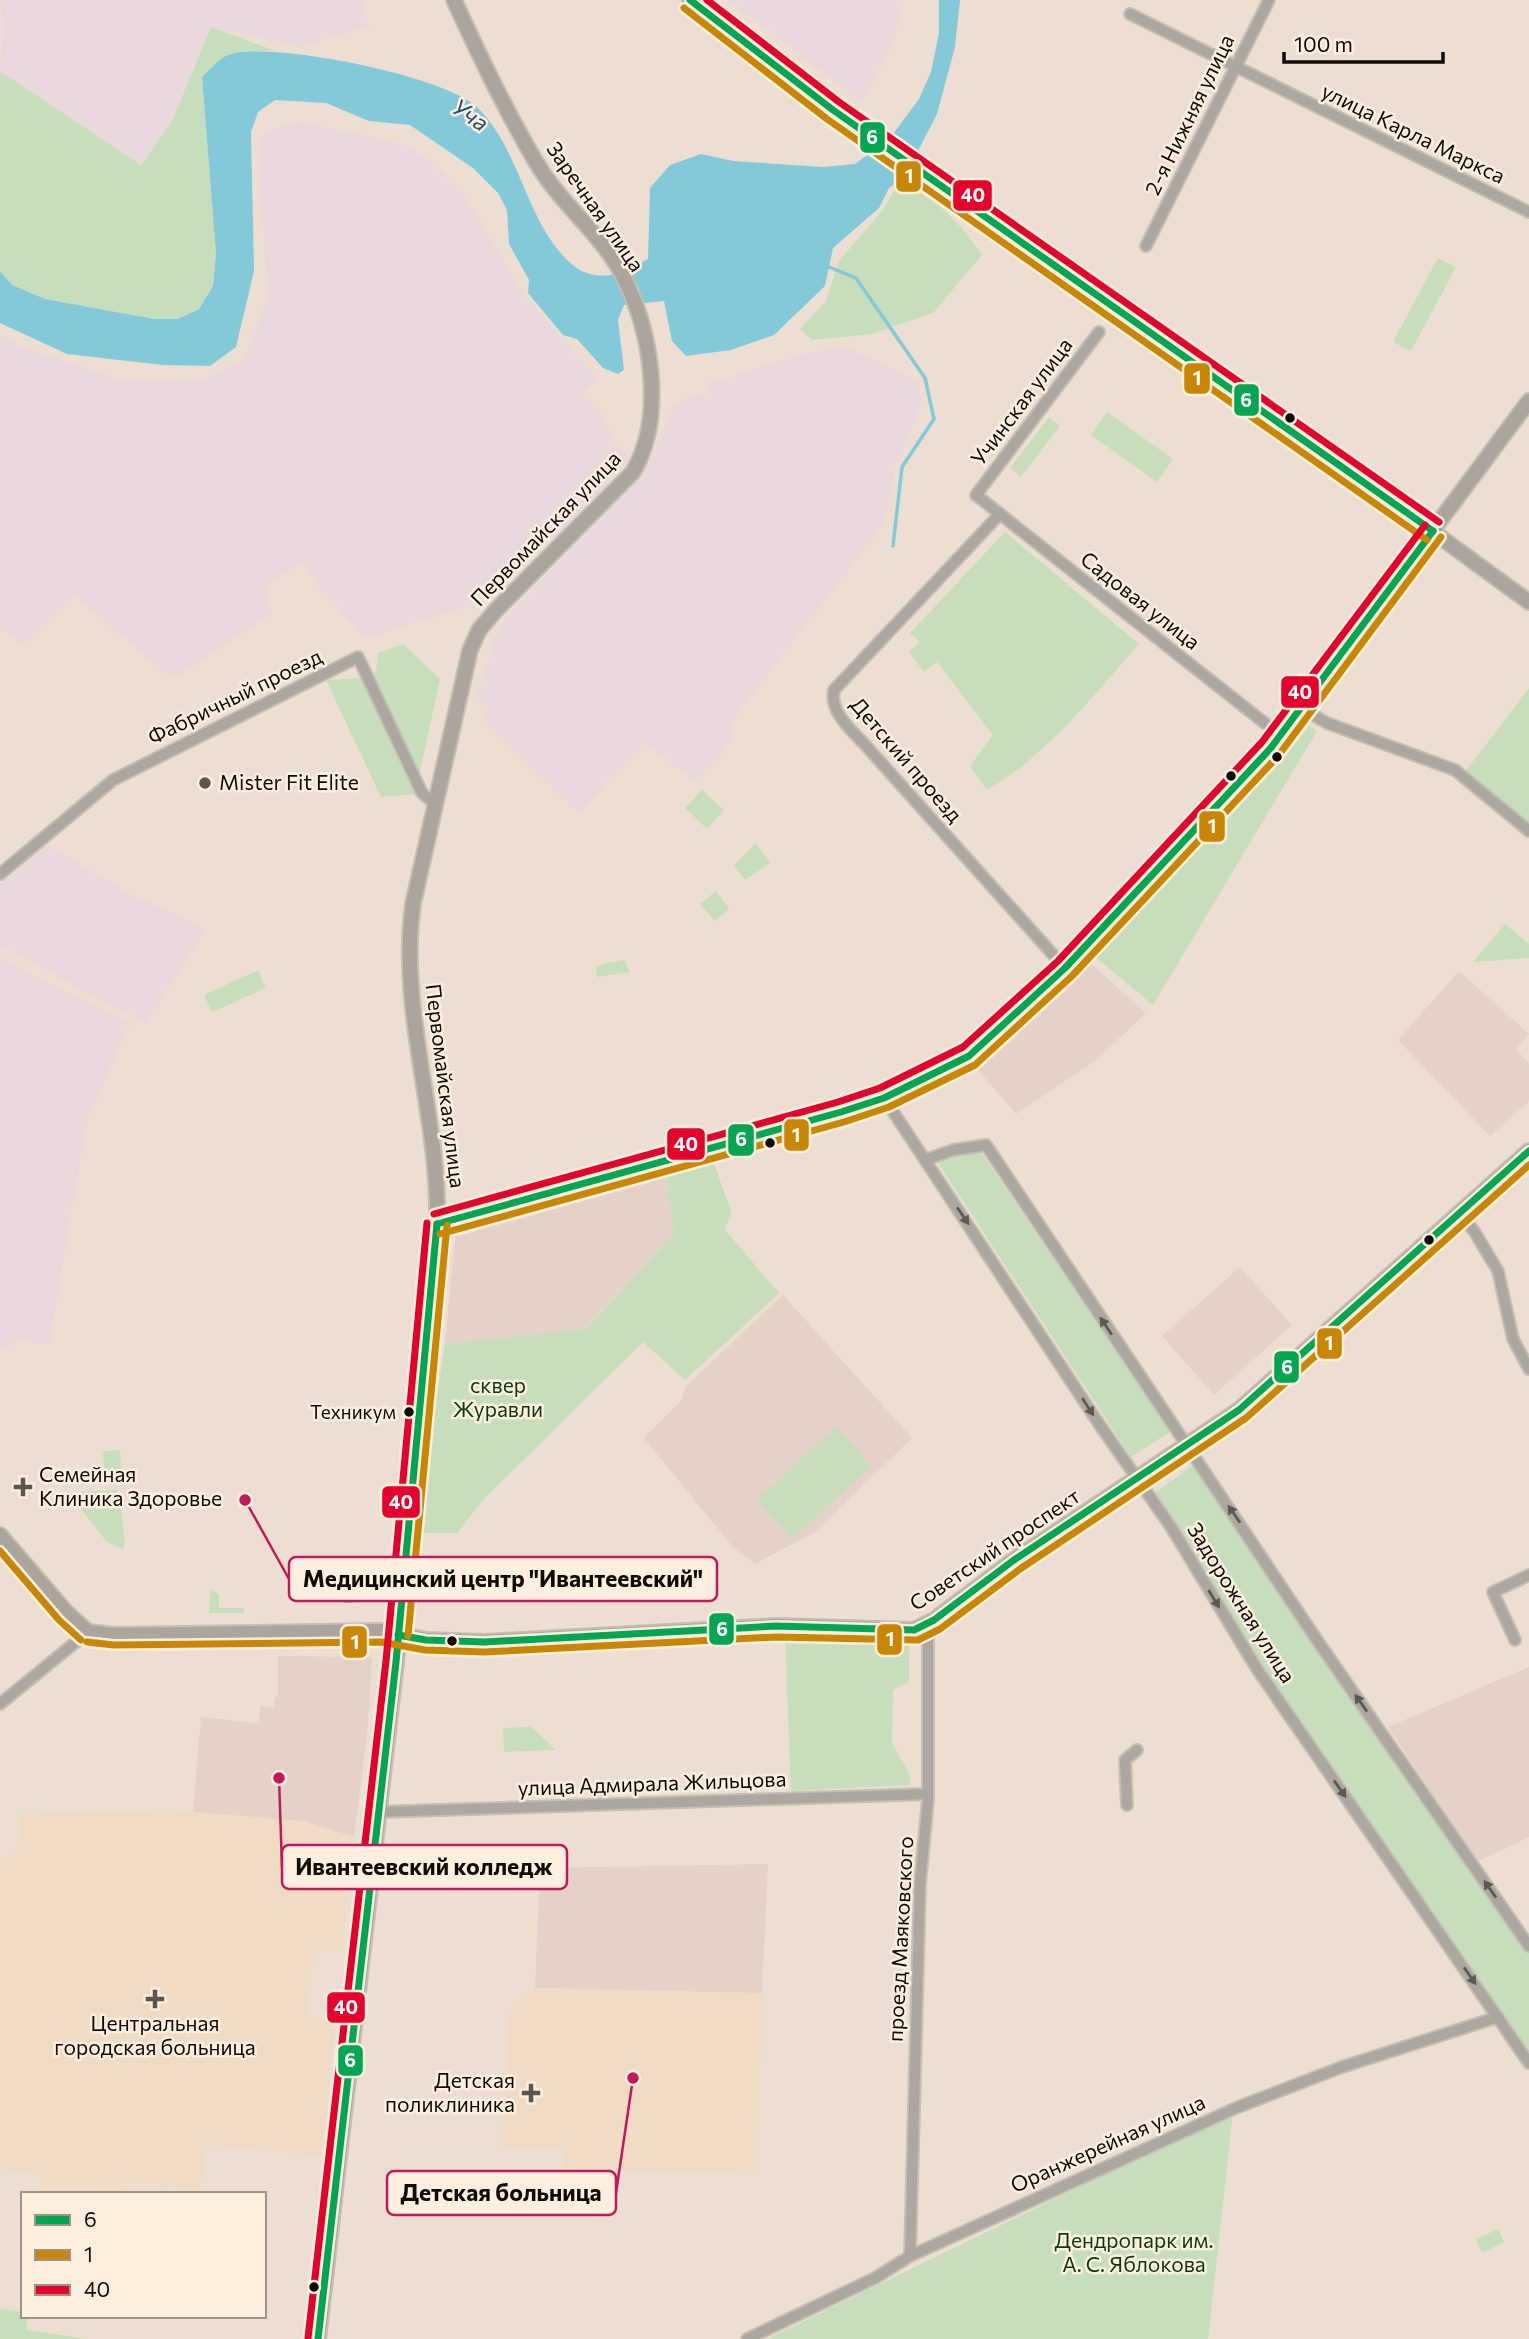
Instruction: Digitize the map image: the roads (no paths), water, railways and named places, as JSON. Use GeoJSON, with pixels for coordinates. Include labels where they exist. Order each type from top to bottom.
{"type":"FeatureCollection","features":[{"type":"Feature","properties":{"kind":"main road","name":"Заречная улица"},"geometry":{"type":"LineString","coordinates":[[454,0],[486,72],[536,163],[556,193],[620,270],[640,317],[652,391],[644,452]]}},
{"type":"Feature","properties":{"kind":"main road"},"geometry":{"type":"LineString","coordinates":[[690,0],[765,60],[1433,531],[1529,602]]}},
{"type":"Feature","properties":{"kind":"main road"},"geometry":{"type":"LineString","coordinates":[[437,1224],[789,1127],[884,1098],[969,1056],[1065,968],[1281,736],[1529,401]]}},
{"type":"Feature","properties":{"kind":"main road","name":"Первомайская улица"},"geometry":{"type":"LineString","coordinates":[[318,2339],[398,1635],[437,1224],[436,1153],[408,946],[413,904],[463,669],[480,630],[633,472],[644,452]]}},
{"type":"Feature","properties":{"kind":"main road","name":"Советский проспект"},"geometry":{"type":"LineString","coordinates":[[88,1632],[383,1632],[426,1640],[496,1642],[776,1626],[914,1630],[928,1624],[1014,1560],[1137,1480],[1249,1402],[1529,1151]]}},
{"type":"Feature","properties":{"kind":"main road"},"geometry":{"type":"LineString","coordinates":[[0,1535],[67,1613],[88,1632]]}},
{"type":"Feature","properties":{"kind":"street","name":"2-я Нижняя улица"},"geometry":{"type":"LineString","coordinates":[[1146,246],[1233,66],[1269,0]]}},
{"type":"Feature","properties":{"kind":"street","name":"улица Карла Маркса"},"geometry":{"type":"LineString","coordinates":[[1130,14],[1529,212]]}},
{"type":"Feature","properties":{"kind":"street","name":"Учинская улица"},"geometry":{"type":"LineString","coordinates":[[976,495],[1100,332]]}},
{"type":"Feature","properties":{"kind":"street","name":"Садовая улица"},"geometry":{"type":"LineString","coordinates":[[976,495],[1281,736]]}},
{"type":"Feature","properties":{"kind":"street","name":"Детский проезд"},"geometry":{"type":"LineString","coordinates":[[999,515],[834,690],[832,700],[836,711],[867,747],[1065,968]]}},
{"type":"Feature","properties":{"kind":"street","name":"Фабричный проезд"},"geometry":{"type":"LineString","coordinates":[[0,874],[113,780],[358,657],[422,793],[434,803]]}},
{"type":"Feature","properties":{"kind":"street"},"geometry":{"type":"LineString","coordinates":[[1301,708],[1328,723],[1455,770],[1529,831]]}},
{"type":"Feature","properties":{"kind":"street","name":"Задорожная улица"},"geometry":{"type":"LineString","coordinates":[[884,1098],[1137,1480],[1171,1527],[1264,1679],[1529,2063]]}},
{"type":"Feature","properties":{"kind":"street","name":"Задорожная улица"},"geometry":{"type":"LineString","coordinates":[[925,1160],[953,1150],[986,1145],[1187,1446],[1529,1946]]}},
{"type":"Feature","properties":{"kind":"street"},"geometry":{"type":"LineString","coordinates":[[1459,1214],[1474,1231],[1498,1271],[1513,1339],[1529,1369]]}},
{"type":"Feature","properties":{"kind":"street"},"geometry":{"type":"LineString","coordinates":[[1515,1640],[1493,1592],[1529,1575]]}},
{"type":"Feature","properties":{"kind":"street","name":"проезд Маяковского"},"geometry":{"type":"LineString","coordinates":[[910,2256],[919,1923],[928,1794],[928,1624]]}},
{"type":"Feature","properties":{"kind":"street"},"geometry":{"type":"LineString","coordinates":[[0,1704],[88,1632]]}},
{"type":"Feature","properties":{"kind":"street"},"geometry":{"type":"LineString","coordinates":[[1127,1805],[1125,1760],[1137,1749]]}},
{"type":"Feature","properties":{"kind":"street","name":"улица Адмирала Жильцова"},"geometry":{"type":"LineString","coordinates":[[378,1812],[928,1794]]}},
{"type":"Feature","properties":{"kind":"street","name":"Оранжерейная улица"},"geometry":{"type":"LineString","coordinates":[[747,2339],[875,2278],[910,2256],[1238,2107],[1342,2067],[1498,2017]]}},
{"type":"Feature","properties":{"kind":"water","name":"Уча"},"geometry":{"type":"Polygon","coordinates":[[[939,0],[960,0],[955,47],[937,114],[904,178],[889,188],[879,208],[833,248],[825,286],[774,335],[731,350],[686,356],[672,341],[664,301],[624,305],[618,320],[624,370],[618,374],[603,368],[577,339],[563,335],[528,293],[529,280],[509,244],[507,210],[498,193],[473,168],[410,125],[369,121],[326,103],[275,100],[258,112],[251,132],[254,271],[236,347],[210,366],[163,365],[67,354],[0,323],[0,271],[12,285],[45,299],[154,319],[178,319],[199,309],[213,286],[216,253],[202,77],[227,55],[253,52],[320,57],[397,74],[460,96],[478,108],[493,126],[545,231],[558,250],[583,272],[602,276],[621,272],[648,259],[650,188],[670,165],[701,154],[733,161],[823,167],[855,164],[890,138],[919,99],[931,72],[939,33],[939,0]]]}},
{"type":"Feature","properties":{"kind":"water"},"geometry":{"type":"Polygon","coordinates":[[[342,1562],[351,1562],[353,1603],[344,1603],[342,1562]]]}},
{"type":"Feature","properties":{"kind":"waterway"},"geometry":{"type":"LineString","coordinates":[[829,267],[856,278],[925,378],[934,419],[902,467],[893,546]]}},
{"type":"Feature","properties":{"kind":"place","name":"Mister Fit Elite"},"geometry":{"type":"Point","coordinates":[205,783]}},
{"type":"Feature","properties":{"kind":"place","name":"Техникум"},"geometry":{"type":"Point","coordinates":[409,1412]}},
{"type":"Feature","properties":{"kind":"place","name":"Семейная Клиника Здоровье"},"geometry":{"type":"Point","coordinates":[23,1487]}},
{"type":"Feature","properties":{"kind":"place","name":"Медицинский центр \"Ивантеевский\""},"geometry":{"type":"Point","coordinates":[245,1500]}},
{"type":"Feature","properties":{"kind":"place","name":"Ивантеевский колледж"},"geometry":{"type":"Point","coordinates":[279,1778]}},
{"type":"Feature","properties":{"kind":"place","name":"Центральная городская больница"},"geometry":{"type":"Point","coordinates":[155,1999]}},
{"type":"Feature","properties":{"kind":"place","name":"Детская больница"},"geometry":{"type":"Point","coordinates":[633,2078]}},
{"type":"Feature","properties":{"kind":"place","name":"Детская поликлиника"},"geometry":{"type":"Point","coordinates":[531,2093]}},
{"type":"Feature","properties":{"kind":"park label","name":"сквер Журавли"},"geometry":{"type":"Point","coordinates":[498,1398]}},
{"type":"Feature","properties":{"kind":"park label","name":"Дендропарк им. А. С. Яблокова"},"geometry":{"type":"Point","coordinates":[1134,2253]}}]}
